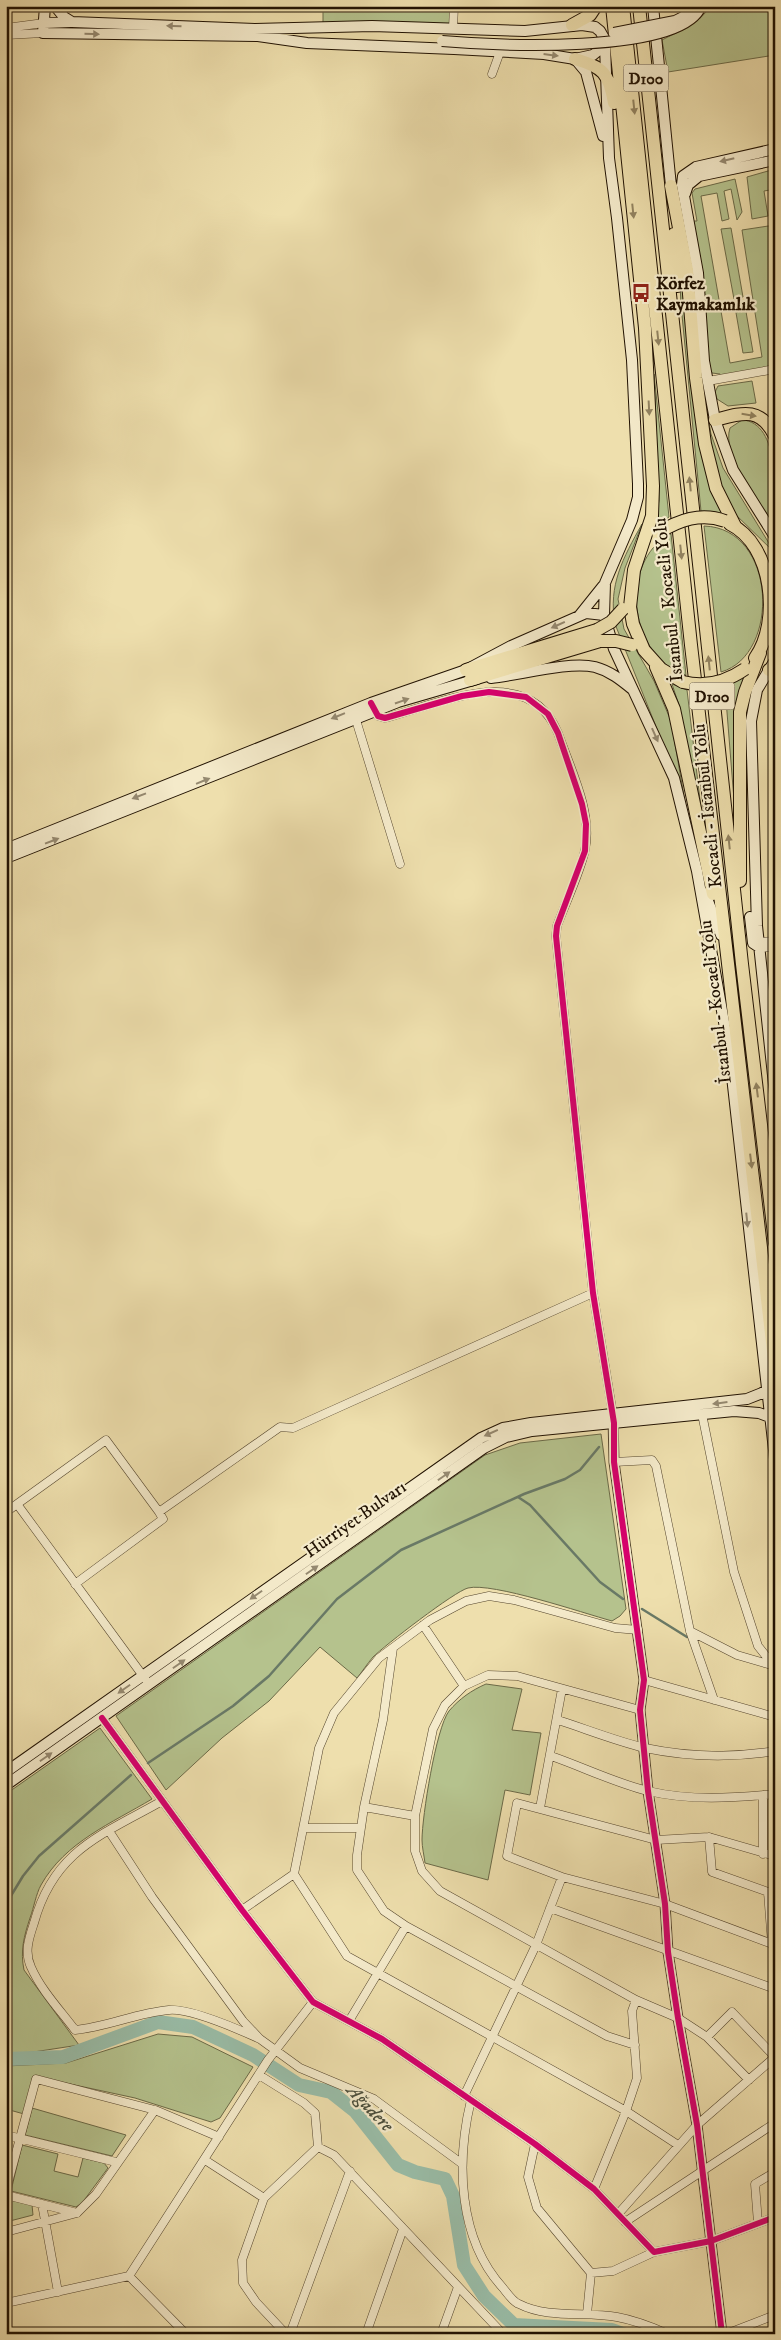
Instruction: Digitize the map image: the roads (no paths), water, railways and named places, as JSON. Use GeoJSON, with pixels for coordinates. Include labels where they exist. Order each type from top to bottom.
{"type":"FeatureCollection","features":[{"type":"Feature","properties":{"kind":"highway"},"geometry":{"type":"LineString","coordinates":[[572,25],[590,15],[596,6]]}},
{"type":"Feature","properties":{"kind":"highway"},"geometry":{"type":"LineString","coordinates":[[516,661],[597,630],[611,622],[623,609],[652,516],[653,486],[645,328],[612,6]]}},
{"type":"Feature","properties":{"kind":"highway","name":"İstanbul - Kocaeli Yolu"},"geometry":{"type":"LineString","coordinates":[[623,6],[691,645],[775,1368]]}},
{"type":"Feature","properties":{"kind":"highway","name":"Kocaeli - İstanbul Yolu"},"geometry":{"type":"LineString","coordinates":[[639,6],[742,964],[775,1243]]}},
{"type":"Feature","properties":{"kind":"highway"},"geometry":{"type":"LineString","coordinates":[[575,59],[592,64],[604,72],[612,92],[630,184]]}},
{"type":"Feature","properties":{"kind":"highway"},"geometry":{"type":"LineString","coordinates":[[671,186],[677,299],[676,353]]}},
{"type":"Feature","properties":{"kind":"highway"},"geometry":{"type":"LineString","coordinates":[[671,186],[687,270],[696,378],[705,444],[716,488],[730,524]]}},
{"type":"Feature","properties":{"kind":"highway"},"geometry":{"type":"LineString","coordinates":[[715,420],[750,413],[766,422],[775,436]]}},
{"type":"Feature","properties":{"kind":"highway"},"geometry":{"type":"LineString","coordinates":[[640,552],[658,534],[675,523],[692,518],[710,517],[730,524],[745,533],[756,547],[775,562]]}},
{"type":"Feature","properties":{"kind":"highway"},"geometry":{"type":"LineString","coordinates":[[742,964],[740,712],[745,692],[768,633],[774,608],[771,580],[756,547]]}},
{"type":"Feature","properties":{"kind":"highway"},"geometry":{"type":"LineString","coordinates":[[631,586],[633,624],[638,648]]}},
{"type":"Feature","properties":{"kind":"highway"},"geometry":{"type":"LineString","coordinates":[[468,675],[516,661],[600,641],[616,641],[638,648],[670,676],[683,682],[711,684],[729,678],[745,669],[760,653]]}},
{"type":"Feature","properties":{"kind":"highway"},"geometry":{"type":"LineString","coordinates":[[652,661],[674,709],[702,850],[725,945]]}},
{"type":"Feature","properties":{"kind":"main road"},"geometry":{"type":"LineString","coordinates":[[43,28],[45,6]]}},
{"type":"Feature","properties":{"kind":"main road"},"geometry":{"type":"LineString","coordinates":[[55,6],[64,18],[72,22]]}},
{"type":"Feature","properties":{"kind":"main road"},"geometry":{"type":"LineString","coordinates":[[653,6],[671,186]]}},
{"type":"Feature","properties":{"kind":"main road"},"geometry":{"type":"LineString","coordinates":[[43,28],[527,39],[608,34],[670,23],[682,17],[694,6]]}},
{"type":"Feature","properties":{"kind":"main road"},"geometry":{"type":"LineString","coordinates":[[442,38],[531,46],[633,38],[662,33],[680,26],[692,19],[702,6]]}},
{"type":"Feature","properties":{"kind":"main road"},"geometry":{"type":"LineString","coordinates":[[43,28],[72,22],[256,32],[307,43],[500,52],[575,59],[593,55],[604,41]]}},
{"type":"Feature","properties":{"kind":"main road"},"geometry":{"type":"LineString","coordinates":[[256,32],[296,26],[525,31],[572,25],[595,27],[600,31],[604,41],[609,158],[618,218],[632,360],[638,497],[632,520],[605,583],[592,602],[578,616]]}},
{"type":"Feature","properties":{"kind":"main road"},"geometry":{"type":"LineString","coordinates":[[575,59],[586,72],[609,158]]}},
{"type":"Feature","properties":{"kind":"main road"},"geometry":{"type":"LineString","coordinates":[[775,149],[691,169],[683,176],[682,180],[698,273],[703,349],[715,420],[733,470],[775,537]]}},
{"type":"Feature","properties":{"kind":"main road"},"geometry":{"type":"LineString","coordinates":[[684,198],[688,185],[699,176],[775,160]]}},
{"type":"Feature","properties":{"kind":"main road"},"geometry":{"type":"LineString","coordinates":[[708,381],[710,417],[722,461],[754,516],[775,545]]}},
{"type":"Feature","properties":{"kind":"main road"},"geometry":{"type":"LineString","coordinates":[[605,583],[604,615],[608,635],[674,778],[697,871],[729,1050],[770,1387],[775,1459]]}},
{"type":"Feature","properties":{"kind":"main road"},"geometry":{"type":"LineString","coordinates":[[6,849],[373,707],[468,675],[511,646],[578,616],[590,613],[604,615]]}},
{"type":"Feature","properties":{"kind":"main road"},"geometry":{"type":"LineString","coordinates":[[759,945],[753,943],[751,934],[747,712],[753,687],[775,651]]}},
{"type":"Feature","properties":{"kind":"main road"},"geometry":{"type":"LineString","coordinates":[[468,675],[525,674],[567,666],[595,667],[607,665],[618,658]]}},
{"type":"Feature","properties":{"kind":"main road"},"geometry":{"type":"LineString","coordinates":[[595,667],[614,676],[635,691]]}},
{"type":"Feature","properties":{"kind":"main road"},"geometry":{"type":"LineString","coordinates":[[773,668],[755,697],[751,721],[759,945],[771,1020],[775,1094]]}},
{"type":"Feature","properties":{"kind":"main road"},"geometry":{"type":"LineString","coordinates":[[6,858],[356,720],[373,707]]}},
{"type":"Feature","properties":{"kind":"main road"},"geometry":{"type":"LineString","coordinates":[[697,871],[725,945]]}},
{"type":"Feature","properties":{"kind":"main road"},"geometry":{"type":"LineString","coordinates":[[728,974],[729,1050]]}},
{"type":"Feature","properties":{"kind":"main road","name":"Hürriyet Bulvarı"},"geometry":{"type":"LineString","coordinates":[[6,1785],[484,1448],[506,1437],[532,1431],[735,1401],[757,1396],[770,1387]]}},
{"type":"Feature","properties":{"kind":"main road","name":"Hürriyet Bulvarı"},"geometry":{"type":"LineString","coordinates":[[6,1772],[480,1438],[503,1428],[613,1419],[744,1412],[758,1413],[772,1419]]}},
{"type":"Feature","properties":{"kind":"street"},"geometry":{"type":"LineString","coordinates":[[453,28],[454,6]]}},
{"type":"Feature","properties":{"kind":"street"},"geometry":{"type":"LineString","coordinates":[[6,28],[43,28]]}},
{"type":"Feature","properties":{"kind":"street"},"geometry":{"type":"LineString","coordinates":[[6,35],[43,28]]}},
{"type":"Feature","properties":{"kind":"street"},"geometry":{"type":"LineString","coordinates":[[492,74],[500,52]]}},
{"type":"Feature","properties":{"kind":"street"},"geometry":{"type":"LineString","coordinates":[[708,381],[775,369]]}},
{"type":"Feature","properties":{"kind":"street"},"geometry":{"type":"LineString","coordinates":[[373,707],[381,718],[385,718],[475,693],[509,693],[526,697],[542,707],[554,722],[582,804],[586,824],[585,851],[557,926],[556,936],[592,1292],[613,1419],[614,1462],[644,1680],[640,1710],[648,1791],[665,1904],[668,1952],[697,2125],[722,2334]]}},
{"type":"Feature","properties":{"kind":"street"},"geometry":{"type":"LineString","coordinates":[[356,720],[400,864]]}},
{"type":"Feature","properties":{"kind":"street"},"geometry":{"type":"LineString","coordinates":[[759,945],[775,941]]}},
{"type":"Feature","properties":{"kind":"street"},"geometry":{"type":"LineString","coordinates":[[759,945],[775,947]]}},
{"type":"Feature","properties":{"kind":"street"},"geometry":{"type":"LineString","coordinates":[[159,1512],[280,1427],[293,1428],[485,1343],[592,1292]]}},
{"type":"Feature","properties":{"kind":"street"},"geometry":{"type":"LineString","coordinates":[[702,1414],[734,1572],[758,1646],[774,1666]]}},
{"type":"Feature","properties":{"kind":"street"},"geometry":{"type":"LineString","coordinates":[[6,1512],[106,1440],[164,1519],[75,1584]]}},
{"type":"Feature","properties":{"kind":"street"},"geometry":{"type":"LineString","coordinates":[[614,1462],[646,1459],[652,1460],[656,1466],[690,1631],[714,1700]]}},
{"type":"Feature","properties":{"kind":"street"},"geometry":{"type":"LineString","coordinates":[[17,1504],[142,1676],[150,1684]]}},
{"type":"Feature","properties":{"kind":"street"},"geometry":{"type":"LineString","coordinates":[[638,1630],[615,1628],[514,1600],[489,1596],[466,1602],[423,1625],[379,1658],[334,1712],[319,1748],[304,1828],[299,1839],[294,1874],[347,1956],[626,2111],[678,2145]]}},
{"type":"Feature","properties":{"kind":"street"},"geometry":{"type":"LineString","coordinates":[[423,1625],[464,1686]]}},
{"type":"Feature","properties":{"kind":"street"},"geometry":{"type":"LineString","coordinates":[[690,1631],[737,1656],[774,1666]]}},
{"type":"Feature","properties":{"kind":"street"},"geometry":{"type":"LineString","coordinates":[[393,1648],[383,1720],[360,1828],[357,1870],[384,1911],[406,1926],[516,1988],[607,2036],[635,2044]]}},
{"type":"Feature","properties":{"kind":"street"},"geometry":{"type":"LineString","coordinates":[[640,1710],[517,1676],[488,1675],[464,1686],[445,1705],[433,1729],[415,1816],[415,1851],[422,1871],[440,1891],[636,2000],[678,2018],[707,2037],[748,2080]]}},
{"type":"Feature","properties":{"kind":"street"},"geometry":{"type":"LineString","coordinates":[[644,1680],[775,1717]]}},
{"type":"Feature","properties":{"kind":"street"},"geometry":{"type":"LineString","coordinates":[[540,1808],[558,1720],[562,1689]]}},
{"type":"Feature","properties":{"kind":"street"},"geometry":{"type":"LineString","coordinates":[[102,1718],[242,1910],[313,2002],[382,2039],[536,2144],[594,2189],[619,2213],[654,2252]]}},
{"type":"Feature","properties":{"kind":"street"},"geometry":{"type":"LineString","coordinates":[[558,1720],[645,1748],[700,1756],[754,1755],[775,1751]]}},
{"type":"Feature","properties":{"kind":"street"},"geometry":{"type":"LineString","coordinates":[[551,1756],[648,1791],[726,1799],[775,1794]]}},
{"type":"Feature","properties":{"kind":"street"},"geometry":{"type":"LineString","coordinates":[[763,1795],[763,1854]]}},
{"type":"Feature","properties":{"kind":"street"},"geometry":{"type":"LineString","coordinates":[[162,1801],[87,1842],[68,1859],[45,1890],[35,1917],[27,1946],[31,1966],[52,2001],[75,2030],[96,2028],[136,2016],[171,2009],[226,2023],[260,2039]]}},
{"type":"Feature","properties":{"kind":"street"},"geometry":{"type":"LineString","coordinates":[[709,1837],[712,1872],[768,1892],[773,1945],[665,1904],[562,1877],[507,1856],[517,1803],[656,1840],[709,1837],[775,1856]]}},
{"type":"Feature","properties":{"kind":"street"},"geometry":{"type":"LineString","coordinates":[[364,1808],[415,1816]]}},
{"type":"Feature","properties":{"kind":"street"},"geometry":{"type":"LineString","coordinates":[[304,1828],[360,1828]]}},
{"type":"Feature","properties":{"kind":"street"},"geometry":{"type":"LineString","coordinates":[[109,1831],[152,1897],[243,2020],[260,2039],[300,2068],[374,2099],[461,2163]]}},
{"type":"Feature","properties":{"kind":"street"},"geometry":{"type":"LineString","coordinates":[[242,1910],[294,1874]]}},
{"type":"Feature","properties":{"kind":"street"},"geometry":{"type":"LineString","coordinates":[[562,1877],[536,1944],[467,2098],[461,2163],[472,2240],[490,2273],[518,2304],[547,2311],[617,2316],[668,2334]]}},
{"type":"Feature","properties":{"kind":"street"},"geometry":{"type":"LineString","coordinates":[[550,1908],[775,1989]]}},
{"type":"Feature","properties":{"kind":"street"},"geometry":{"type":"LineString","coordinates":[[349,2021],[406,1926]]}},
{"type":"Feature","properties":{"kind":"street"},"geometry":{"type":"LineString","coordinates":[[594,2189],[626,2111],[637,2078],[632,2011],[636,2000]]}},
{"type":"Feature","properties":{"kind":"street"},"geometry":{"type":"LineString","coordinates":[[6,2303],[129,2276],[274,2051],[313,2002]]}},
{"type":"Feature","properties":{"kind":"street"},"geometry":{"type":"LineString","coordinates":[[619,2213],[697,2125],[775,2057],[732,2012],[707,2037]]}},
{"type":"Feature","properties":{"kind":"street"},"geometry":{"type":"LineString","coordinates":[[260,2073],[304,2103],[315,2113],[318,2146]]}},
{"type":"Feature","properties":{"kind":"street"},"geometry":{"type":"LineString","coordinates":[[6,2190],[36,2079],[154,2110],[219,2137]]}},
{"type":"Feature","properties":{"kind":"street"},"geometry":{"type":"LineString","coordinates":[[6,2232],[77,2213],[96,2194],[116,2162],[154,2110]]}},
{"type":"Feature","properties":{"kind":"street"},"geometry":{"type":"LineString","coordinates":[[626,2222],[775,2123]]}},
{"type":"Feature","properties":{"kind":"street"},"geometry":{"type":"LineString","coordinates":[[6,2135],[116,2162]]}},
{"type":"Feature","properties":{"kind":"street"},"geometry":{"type":"LineString","coordinates":[[536,2144],[528,2177],[537,2208],[591,2273],[587,2314]]}},
{"type":"Feature","properties":{"kind":"street"},"geometry":{"type":"LineString","coordinates":[[318,2146],[334,2155],[503,2334]]}},
{"type":"Feature","properties":{"kind":"street"},"geometry":{"type":"LineString","coordinates":[[318,2146],[264,2198],[242,2260],[243,2283],[256,2302],[288,2334],[350,2172]]}},
{"type":"Feature","properties":{"kind":"street"},"geometry":{"type":"LineString","coordinates":[[205,2160],[264,2198]]}},
{"type":"Feature","properties":{"kind":"street"},"geometry":{"type":"LineString","coordinates":[[758,2223],[755,2184],[775,2172]]}},
{"type":"Feature","properties":{"kind":"street"},"geometry":{"type":"LineString","coordinates":[[6,2195],[77,2213]]}},
{"type":"Feature","properties":{"kind":"street"},"geometry":{"type":"LineString","coordinates":[[42,2204],[58,2292]]}},
{"type":"Feature","properties":{"kind":"street"},"geometry":{"type":"LineString","coordinates":[[591,2273],[613,2271],[654,2252],[711,2240],[775,2217]]}},
{"type":"Feature","properties":{"kind":"street"},"geometry":{"type":"LineString","coordinates":[[366,2334],[404,2229]]}},
{"type":"Feature","properties":{"kind":"street"},"geometry":{"type":"LineString","coordinates":[[129,2276],[186,2334]]}},
{"type":"Feature","properties":{"kind":"street"},"geometry":{"type":"LineString","coordinates":[[441,2334],[458,2287]]}},
{"type":"Feature","properties":{"kind":"street"},"geometry":{"type":"LineString","coordinates":[[726,2334],[775,2315]]}},
{"type":"Feature","properties":{"kind":"waterway"},"geometry":{"type":"LineString","coordinates":[[148,1763],[233,1706],[269,1676],[337,1599],[401,1550],[524,1494],[565,1479],[580,1470],[599,1447]]}},
{"type":"Feature","properties":{"kind":"waterway"},"geometry":{"type":"LineString","coordinates":[[518,1497],[530,1505],[600,1582],[623,1599]]}},
{"type":"Feature","properties":{"kind":"waterway"},"geometry":{"type":"LineString","coordinates":[[642,1609],[687,1637]]}},
{"type":"Feature","properties":{"kind":"waterway"},"geometry":{"type":"LineString","coordinates":[[6,1904],[23,1876],[39,1856],[131,1775]]}},
{"type":"Feature","properties":{"kind":"waterway","name":"Ağadere"},"geometry":{"type":"LineString","coordinates":[[6,2059],[63,2057],[158,2022],[193,2027],[253,2055],[299,2085],[331,2092],[355,2111],[398,2165],[415,2172],[445,2179],[453,2196],[464,2265],[484,2296],[514,2325],[612,2330],[623,2334]]}},
{"type":"Feature","properties":{"kind":"place","name":"Körfez Kaymakamlık"},"geometry":{"type":"Point","coordinates":[641,293]}}]}
